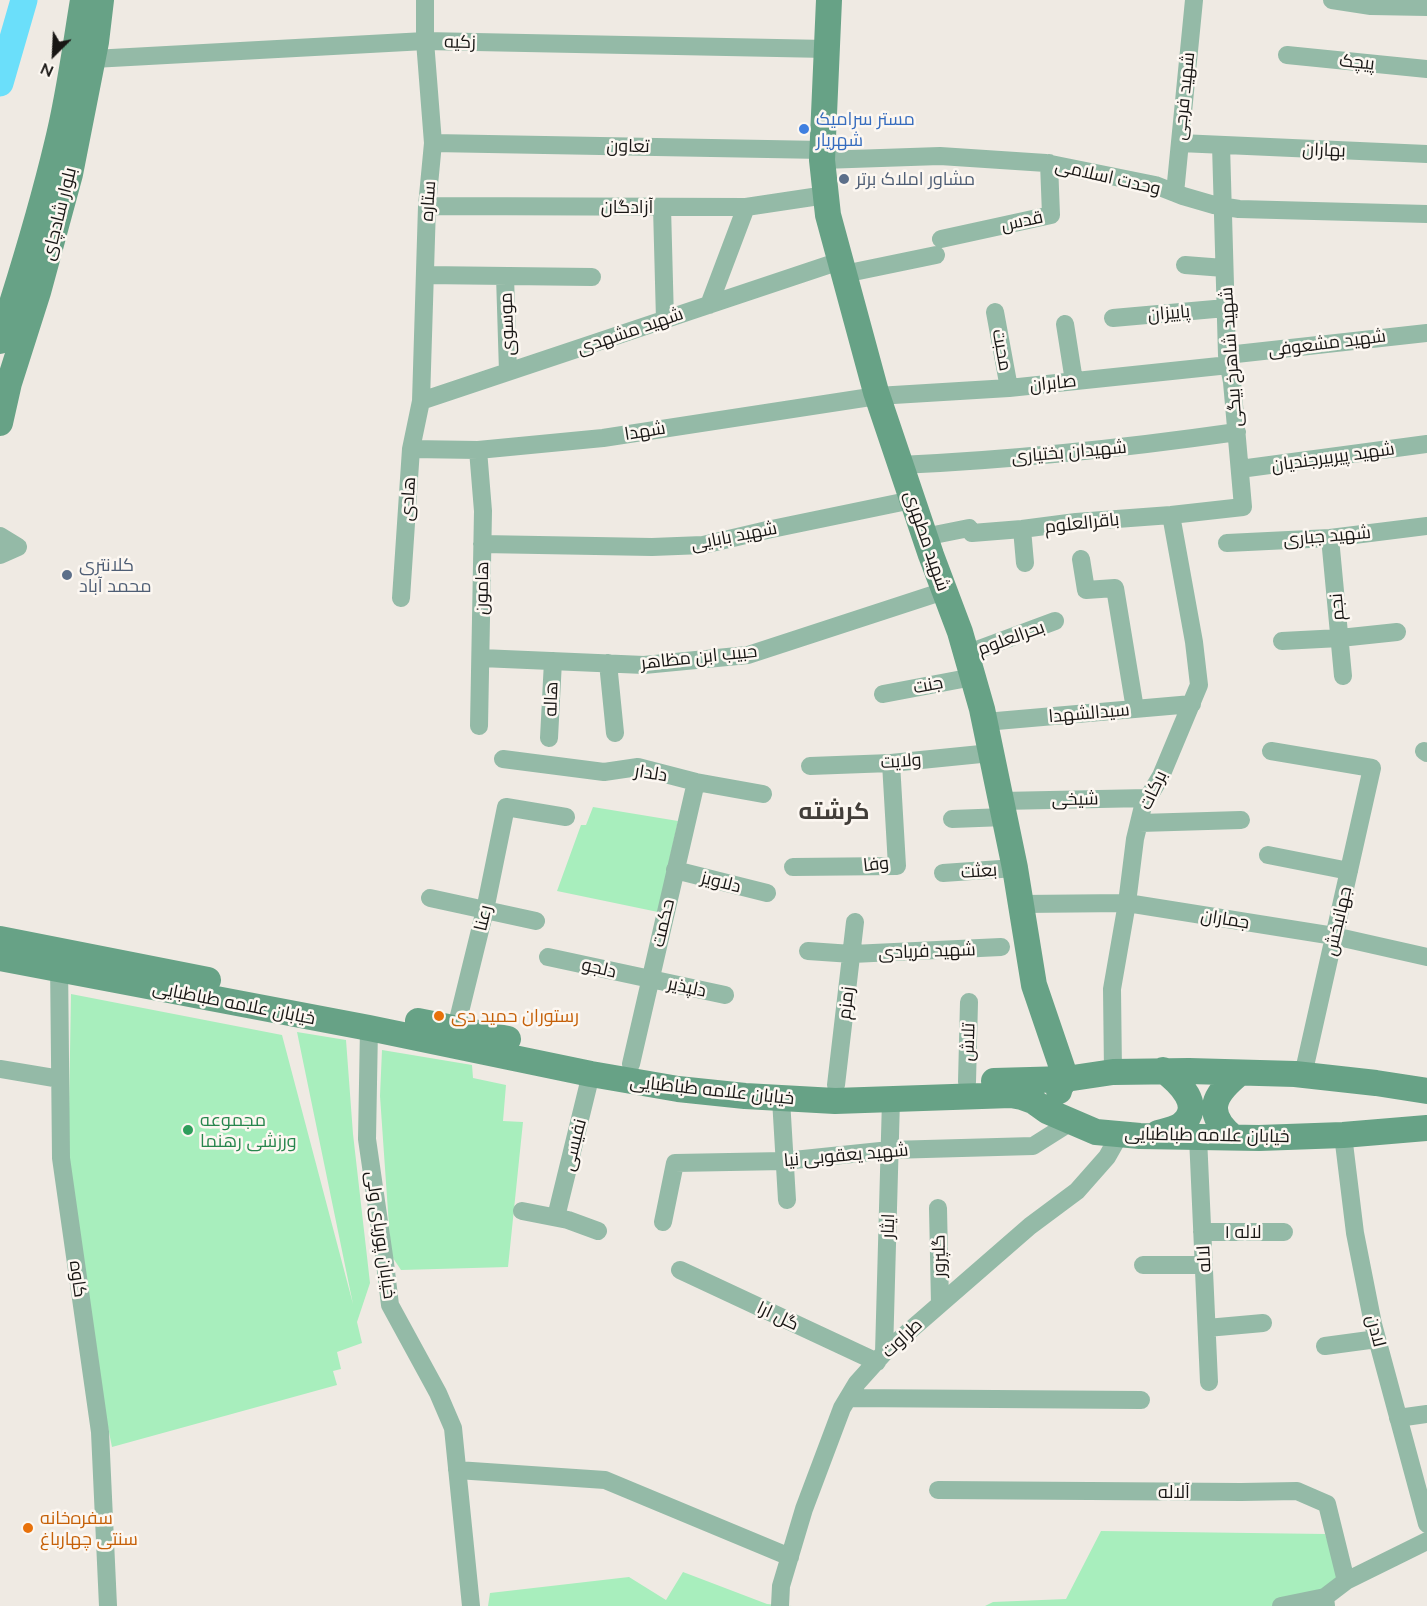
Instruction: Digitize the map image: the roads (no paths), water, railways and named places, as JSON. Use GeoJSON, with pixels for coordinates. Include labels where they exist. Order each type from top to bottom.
{"type":"FeatureCollection","features":[{"type":"Feature","properties":{"kind":"street","name":"بلوار شادچای"},"geometry":{"type":"LineString","coordinates":[[0,341],[27,259],[58,142],[83,0]]}},
{"type":"Feature","properties":{"kind":"street","name":"بلوار شادچای"},"geometry":{"type":"LineString","coordinates":[[0,423],[9,383],[39,292],[70,174],[93,59],[101,0]]}},
{"type":"Feature","properties":{"kind":"street","name":"ستاره"},"geometry":{"type":"LineString","coordinates":[[421,401],[426,206],[433,143],[425,41],[425,0]]}},
{"type":"Feature","properties":{"kind":"street","name":"شهید مطهری"},"geometry":{"type":"LineString","coordinates":[[830,0],[822,155],[828,215],[877,396],[970,666],[985,722],[1015,868],[1034,985],[1066,1079]]}},
{"type":"Feature","properties":{"kind":"street","name":"شهید فرجی"},"geometry":{"type":"LineString","coordinates":[[1174,193],[1194,0]]}},
{"type":"Feature","properties":{"kind":"street"},"geometry":{"type":"LineString","coordinates":[[1332,0],[1371,6],[1427,7]]}},
{"type":"Feature","properties":{"kind":"street","name":"زکیه"},"geometry":{"type":"LineString","coordinates":[[93,59],[425,41],[827,50]]}},
{"type":"Feature","properties":{"kind":"street","name":"پیچک"},"geometry":{"type":"LineString","coordinates":[[1287,55],[1427,69]]}},
{"type":"Feature","properties":{"kind":"street","name":"تعاون"},"geometry":{"type":"LineString","coordinates":[[433,143],[822,155]]}},
{"type":"Feature","properties":{"kind":"street","name":"بهاران"},"geometry":{"type":"LineString","coordinates":[[1179,143],[1427,154]]}},
{"type":"Feature","properties":{"kind":"street","name":"شهید شاهرخ بیگی"},"geometry":{"type":"LineString","coordinates":[[1221,145],[1228,360],[1243,507]]}},
{"type":"Feature","properties":{"kind":"street","name":"وحدت اسلامی"},"geometry":{"type":"LineString","coordinates":[[822,155],[940,156],[1048,163],[1155,185],[1174,193],[1239,209],[1427,214]]}},
{"type":"Feature","properties":{"kind":"street","name":"قدس"},"geometry":{"type":"LineString","coordinates":[[842,268],[939,247],[1052,215],[1048,163]]}},
{"type":"Feature","properties":{"kind":"street","name":"آزادگان"},"geometry":{"type":"LineString","coordinates":[[426,206],[746,207],[826,195]]}},
{"type":"Feature","properties":{"kind":"street"},"geometry":{"type":"LineString","coordinates":[[662,207],[665,320]]}},
{"type":"Feature","properties":{"kind":"street"},"geometry":{"type":"LineString","coordinates":[[709,305],[746,207]]}},
{"type":"Feature","properties":{"kind":"street"},"geometry":{"type":"LineString","coordinates":[[1185,265],[1224,268]]}},
{"type":"Feature","properties":{"kind":"street","name":"شهید مشهدی"},"geometry":{"type":"LineString","coordinates":[[421,401],[709,305],[842,268]]}},
{"type":"Feature","properties":{"kind":"street","name":"موسوی"},"geometry":{"type":"LineString","coordinates":[[424,275],[592,277]]}},
{"type":"Feature","properties":{"kind":"street","name":"موسوی"},"geometry":{"type":"LineString","coordinates":[[505,276],[508,372]]}},
{"type":"Feature","properties":{"kind":"street","name":"پاییزان"},"geometry":{"type":"LineString","coordinates":[[1113,318],[1226,308]]}},
{"type":"Feature","properties":{"kind":"street","name":"محبت"},"geometry":{"type":"LineString","coordinates":[[995,312],[1009,388]]}},
{"type":"Feature","properties":{"kind":"street"},"geometry":{"type":"LineString","coordinates":[[1065,324],[1074,381]]}},
{"type":"Feature","properties":{"kind":"street","name":"شهید مشعوفی"},"geometry":{"type":"LineString","coordinates":[[1228,360],[1427,333]]}},
{"type":"Feature","properties":{"kind":"street","name":"صابران"},"geometry":{"type":"LineString","coordinates":[[877,396],[1009,388],[1228,360]]}},
{"type":"Feature","properties":{"kind":"street","name":"شهدا"},"geometry":{"type":"LineString","coordinates":[[411,449],[478,450],[603,438],[877,396]]}},
{"type":"Feature","properties":{"kind":"street","name":"هادی"},"geometry":{"type":"LineString","coordinates":[[401,598],[411,449],[421,401]]}},
{"type":"Feature","properties":{"kind":"street","name":"شهیدان بختیاری"},"geometry":{"type":"LineString","coordinates":[[900,465],[1125,448],[1237,432]]}},
{"type":"Feature","properties":{"kind":"street","name":"شهید پیربیرجندیان"},"geometry":{"type":"LineString","coordinates":[[1240,469],[1427,444]]}},
{"type":"Feature","properties":{"kind":"street","name":"هامون"},"geometry":{"type":"LineString","coordinates":[[478,450],[483,511],[479,726]]}},
{"type":"Feature","properties":{"kind":"street","name":"شهید بابایی"},"geometry":{"type":"LineString","coordinates":[[482,544],[652,548],[703,545],[912,500]]}},
{"type":"Feature","properties":{"kind":"street","name":"باقرالعلوم"},"geometry":{"type":"LineString","coordinates":[[924,537],[969,528],[972,533],[1243,507]]}},
{"type":"Feature","properties":{"kind":"street","name":"برکات"},"geometry":{"type":"LineString","coordinates":[[1113,1072],[1112,989],[1143,806],[1161,776],[1199,685],[1194,642],[1171,515]]}},
{"type":"Feature","properties":{"kind":"street","name":"شهید جباری"},"geometry":{"type":"LineString","coordinates":[[1227,543],[1330,538],[1427,526]]}},
{"type":"Feature","properties":{"kind":"street"},"geometry":{"type":"LineString","coordinates":[[1022,529],[1025,563]]}},
{"type":"Feature","properties":{"kind":"street"},"geometry":{"type":"LineString","coordinates":[[0,536],[18,547],[0,555]]}},
{"type":"Feature","properties":{"kind":"street","name":"نجم"},"geometry":{"type":"LineString","coordinates":[[1330,538],[1343,676]]}},
{"type":"Feature","properties":{"kind":"street"},"geometry":{"type":"LineString","coordinates":[[1081,559],[1086,590],[1115,588],[1135,709]]}},
{"type":"Feature","properties":{"kind":"street","name":"حبیب ابن مظاهر"},"geometry":{"type":"LineString","coordinates":[[481,658],[644,665],[748,655],[944,591]]}},
{"type":"Feature","properties":{"kind":"street","name":"بحرالعلوم"},"geometry":{"type":"LineString","coordinates":[[970,666],[1055,621]]}},
{"type":"Feature","properties":{"kind":"street"},"geometry":{"type":"LineString","coordinates":[[1282,641],[1397,632]]}},
{"type":"Feature","properties":{"kind":"street","name":"هاله"},"geometry":{"type":"LineString","coordinates":[[549,738],[553,661]]}},
{"type":"Feature","properties":{"kind":"street"},"geometry":{"type":"LineString","coordinates":[[608,663],[615,733]]}},
{"type":"Feature","properties":{"kind":"street","name":"جنت"},"geometry":{"type":"LineString","coordinates":[[884,694],[970,666]]}},
{"type":"Feature","properties":{"kind":"street","name":"سیدالشهدا"},"geometry":{"type":"LineString","coordinates":[[985,722],[1192,704]]}},
{"type":"Feature","properties":{"kind":"street","name":"جهانبخش"},"geometry":{"type":"LineString","coordinates":[[1271,751],[1372,768],[1303,1075]]}},
{"type":"Feature","properties":{"kind":"street","name":"ولایت"},"geometry":{"type":"LineString","coordinates":[[810,766],[891,763],[991,753]]}},
{"type":"Feature","properties":{"kind":"street","name":"دلدار"},"geometry":{"type":"LineString","coordinates":[[503,759],[604,772],[638,767],[696,782],[763,794]]}},
{"type":"Feature","properties":{"kind":"street","name":"وفا"},"geometry":{"type":"LineString","coordinates":[[793,867],[897,866],[891,763]]}},
{"type":"Feature","properties":{"kind":"street","name":"حکمت"},"geometry":{"type":"LineString","coordinates":[[629,1072],[696,782]]}},
{"type":"Feature","properties":{"kind":"street","name":"شیخی"},"geometry":{"type":"LineString","coordinates":[[952,819],[1003,809],[1148,798]]}},
{"type":"Feature","properties":{"kind":"street","name":"رعنا"},"geometry":{"type":"LineString","coordinates":[[454,1036],[485,910],[506,807],[566,817]]}},
{"type":"Feature","properties":{"kind":"street"},"geometry":{"type":"LineString","coordinates":[[1140,823],[1241,820]]}},
{"type":"Feature","properties":{"kind":"street"},"geometry":{"type":"LineString","coordinates":[[1268,855],[1349,871]]}},
{"type":"Feature","properties":{"kind":"street","name":"بعثت"},"geometry":{"type":"LineString","coordinates":[[943,873],[1015,868]]}},
{"type":"Feature","properties":{"kind":"street","name":"دلاویز"},"geometry":{"type":"LineString","coordinates":[[675,870],[767,893]]}},
{"type":"Feature","properties":{"kind":"street"},"geometry":{"type":"LineString","coordinates":[[430,898],[536,921]]}},
{"type":"Feature","properties":{"kind":"street","name":"جماران"},"geometry":{"type":"LineString","coordinates":[[1021,904],[1127,903],[1334,936],[1427,957]]}},
{"type":"Feature","properties":{"kind":"street","name":"زمزم"},"geometry":{"type":"LineString","coordinates":[[835,1093],[855,922]]}},
{"type":"Feature","properties":{"kind":"street","name":"شهید فریادی"},"geometry":{"type":"LineString","coordinates":[[808,951],[852,954],[1001,948]]}},
{"type":"Feature","properties":{"kind":"street","name":"خیابان علامه طباطبایی"},"geometry":{"type":"LineString","coordinates":[[1,954],[59,961],[344,1008],[454,1036],[629,1072],[678,1089],[1011,1095],[1033,1101],[1047,1111],[1096,1132],[1149,1136],[1259,1138],[1343,1135],[1427,1128]]}},
{"type":"Feature","properties":{"kind":"street","name":"دلجو"},"geometry":{"type":"LineString","coordinates":[[548,957],[650,979]]}},
{"type":"Feature","properties":{"kind":"street","name":"خیابان علامه طباطبایی"},"geometry":{"type":"LineString","coordinates":[[59,961],[369,1028],[454,1036]]}},
{"type":"Feature","properties":{"kind":"street","name":"کاوه"},"geometry":{"type":"LineString","coordinates":[[59,961],[61,1158],[100,1432],[108,1606]]}},
{"type":"Feature","properties":{"kind":"street","name":"دلپذیر"},"geometry":{"type":"LineString","coordinates":[[650,979],[724,995]]}},
{"type":"Feature","properties":{"kind":"street","name":"تلاش"},"geometry":{"type":"LineString","coordinates":[[967,1082],[969,1002]]}},
{"type":"Feature","properties":{"kind":"street","name":"خیابان پوریای ولی"},"geometry":{"type":"LineString","coordinates":[[369,1028],[367,1139],[390,1305],[438,1393],[453,1428],[471,1606]]}},
{"type":"Feature","properties":{"kind":"street","name":"نفیسی"},"geometry":{"type":"LineString","coordinates":[[556,1217],[592,1065]]}},
{"type":"Feature","properties":{"kind":"street"},"geometry":{"type":"LineString","coordinates":[[0,1070],[60,1079]]}},
{"type":"Feature","properties":{"kind":"street"},"geometry":{"type":"LineString","coordinates":[[1149,1136],[1179,1126],[1188,1117],[1190,1110],[1188,1095],[1176,1080],[1163,1071]]}},
{"type":"Feature","properties":{"kind":"street","name":"خیابان علامه طباطبایی"},"geometry":{"type":"LineString","coordinates":[[891,1092],[967,1082],[1066,1079],[1113,1072],[1163,1071],[1303,1075],[1427,1091]]}},
{"type":"Feature","properties":{"kind":"street"},"geometry":{"type":"LineString","coordinates":[[1233,1137],[1222,1128],[1218,1120],[1216,1102],[1225,1085],[1240,1072]]}},
{"type":"Feature","properties":{"kind":"street"},"geometry":{"type":"LineString","coordinates":[[1066,1079],[1057,1097],[1058,1107],[1063,1116],[1071,1122]]}},
{"type":"Feature","properties":{"kind":"street"},"geometry":{"type":"LineString","coordinates":[[781,1090],[787,1200]]}},
{"type":"Feature","properties":{"kind":"street","name":"ایثار"},"geometry":{"type":"LineString","coordinates":[[881,1357],[891,1092]]}},
{"type":"Feature","properties":{"kind":"street","name":"شهید یعقوبی نیا"},"geometry":{"type":"LineString","coordinates":[[663,1222],[675,1163],[784,1161],[890,1150],[1033,1146],[1071,1122]]}},
{"type":"Feature","properties":{"kind":"street","name":"طراوت"},"geometry":{"type":"LineString","coordinates":[[780,1606],[781,1586],[807,1499],[842,1408],[857,1383],[881,1357],[940,1304],[1030,1226],[1077,1191],[1107,1157],[1120,1134]]}},
{"type":"Feature","properties":{"kind":"street","name":"لادن"},"geometry":{"type":"LineString","coordinates":[[1343,1135],[1355,1233],[1377,1339],[1427,1524]]}},
{"type":"Feature","properties":{"kind":"street","name":"لاله"},"geometry":{"type":"LineString","coordinates":[[1198,1137],[1209,1382]]}},
{"type":"Feature","properties":{"kind":"street","name":"گلپرور"},"geometry":{"type":"LineString","coordinates":[[938,1208],[940,1304]]}},
{"type":"Feature","properties":{"kind":"street"},"geometry":{"type":"LineString","coordinates":[[522,1211],[556,1217],[598,1231]]}},
{"type":"Feature","properties":{"kind":"street","name":"لاله ۱"},"geometry":{"type":"LineString","coordinates":[[1202,1232],[1284,1232]]}},
{"type":"Feature","properties":{"kind":"street"},"geometry":{"type":"LineString","coordinates":[[1143,1265],[1204,1265]]}},
{"type":"Feature","properties":{"kind":"street","name":"گل ارا"},"geometry":{"type":"LineString","coordinates":[[680,1270],[881,1357]]}},
{"type":"Feature","properties":{"kind":"street"},"geometry":{"type":"LineString","coordinates":[[1207,1328],[1263,1323]]}},
{"type":"Feature","properties":{"kind":"street"},"geometry":{"type":"LineString","coordinates":[[1325,1346],[1377,1339]]}},
{"type":"Feature","properties":{"kind":"street"},"geometry":{"type":"LineString","coordinates":[[848,1398],[1141,1400]]}},
{"type":"Feature","properties":{"kind":"street"},"geometry":{"type":"LineString","coordinates":[[1398,1418],[1427,1414]]}},
{"type":"Feature","properties":{"kind":"street"},"geometry":{"type":"LineString","coordinates":[[458,1470],[605,1480],[790,1557]]}},
{"type":"Feature","properties":{"kind":"street","name":"آلاله"},"geometry":{"type":"LineString","coordinates":[[938,1490],[1297,1491],[1327,1504],[1346,1581]]}},
{"type":"Feature","properties":{"kind":"street"},"geometry":{"type":"LineString","coordinates":[[1281,1606],[1325,1601],[1346,1581],[1427,1541]]}},
{"type":"Feature","properties":{"kind":"waterway"},"geometry":{"type":"LineString","coordinates":[[0,83],[24,0]]}},
{"type":"Feature","properties":{"kind":"place","name":"مستر سرامیک شهریار"},"geometry":{"type":"Point","coordinates":[804,129]}},
{"type":"Feature","properties":{"kind":"place","name":"مشاور املاک برتر"},"geometry":{"type":"Point","coordinates":[844,179]}},
{"type":"Feature","properties":{"kind":"place","name":"کلانتری محمد آباد"},"geometry":{"type":"Point","coordinates":[67,575]}},
{"type":"Feature","properties":{"kind":"place","name":"رستوران حمید دی"},"geometry":{"type":"Point","coordinates":[439,1016]}},
{"type":"Feature","properties":{"kind":"place","name":"مجموعه ورزشی رهنما"},"geometry":{"type":"Point","coordinates":[188,1130]}},
{"type":"Feature","properties":{"kind":"place","name":"سفره‌خانه سنتی چهارباغ"},"geometry":{"type":"Point","coordinates":[28,1528]}},
{"type":"Feature","properties":{"kind":"district","name":"کرشته"},"geometry":{"type":"Point","coordinates":[834,811]}}]}
